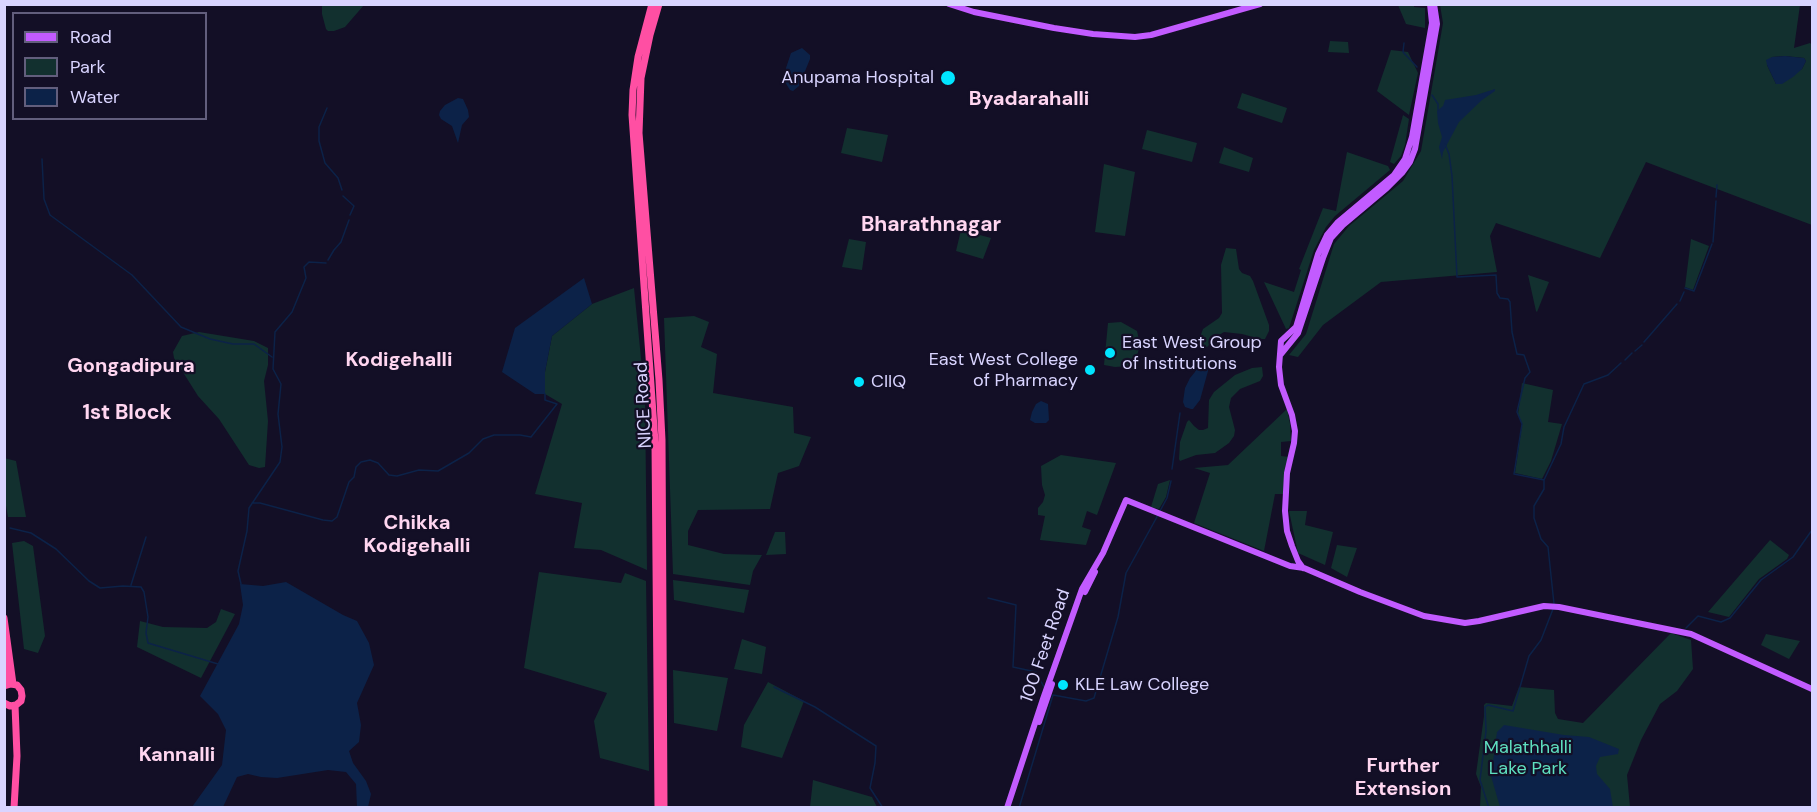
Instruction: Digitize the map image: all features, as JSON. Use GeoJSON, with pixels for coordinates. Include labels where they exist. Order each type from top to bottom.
{"type":"FeatureCollection","features":[{"type":"Feature","properties":{"kind":"highway","name":"NICE Road"},"geometry":{"type":"LineString","coordinates":[[652,4],[636,67],[632,123],[656,442],[658,807]]}},
{"type":"Feature","properties":{"kind":"highway","name":"NICE Road"},"geometry":{"type":"LineString","coordinates":[[660,4],[648,42],[641,78],[639,133],[662,440],[664,807]]}},
{"type":"Feature","properties":{"kind":"highway"},"geometry":{"type":"LineString","coordinates":[[4,618],[8,685]]}},
{"type":"Feature","properties":{"kind":"highway"},"geometry":{"type":"LineString","coordinates":[[4,659],[8,685]]}},
{"type":"Feature","properties":{"kind":"highway"},"geometry":{"type":"LineString","coordinates":[[8,685],[19,687],[22,693],[21,701],[10,705],[13,756],[12,807]]}},
{"type":"Feature","properties":{"kind":"main road"},"geometry":{"type":"LineString","coordinates":[[949,4],[974,12],[1054,28],[1135,37],[1151,35],[1260,4]]}},
{"type":"Feature","properties":{"kind":"main road"},"geometry":{"type":"LineString","coordinates":[[960,4],[1072,28],[1135,33],[1151,32],[1245,4]]}},
{"type":"Feature","properties":{"kind":"main road"},"geometry":{"type":"LineString","coordinates":[[1432,4],[1432,23],[1408,153],[1394,175],[1338,222],[1327,235],[1318,254],[1296,327],[1281,341],[1279,367],[1281,385],[1295,431],[1294,446],[1287,473],[1285,511],[1287,531],[1298,561],[1304,568],[1424,616],[1466,623],[1544,606],[1691,634],[1812,689]]}},
{"type":"Feature","properties":{"kind":"main road"},"geometry":{"type":"LineString","coordinates":[[1280,354],[1298,333],[1331,238],[1343,225],[1388,188],[1410,162],[1415,149],[1437,24],[1432,4]]}},
{"type":"Feature","properties":{"kind":"main road","name":"100 Feet Road"},"geometry":{"type":"LineString","coordinates":[[1010,807],[1083,590],[1128,501],[1290,566],[1304,568]]}},
{"type":"Feature","properties":{"kind":"green space"},"geometry":{"type":"Polygon","coordinates":[[[322,4],[364,5],[345,27],[328,31],[322,14],[322,4]]]}},
{"type":"Feature","properties":{"kind":"green space"},"geometry":{"type":"Polygon","coordinates":[[[1398,5],[1425,8],[1425,28],[1406,24],[1398,5]]]}},
{"type":"Feature","properties":{"kind":"green space"},"geometry":{"type":"Polygon","coordinates":[[[1440,5],[1800,5],[1794,48],[1810,43],[1812,45],[1812,225],[1646,162],[1600,258],[1496,223],[1490,236],[1497,272],[1381,282],[1323,325],[1298,357],[1289,355],[1306,334],[1334,244],[1349,226],[1403,181],[1421,151],[1443,23],[1440,5]],[[1772,57],[1767,65],[1776,84],[1802,69],[1806,61],[1804,58],[1772,57]]]}},
{"type":"Feature","properties":{"kind":"green space"},"geometry":{"type":"Polygon","coordinates":[[[1330,41],[1348,42],[1349,53],[1328,52],[1330,41]]]}},
{"type":"Feature","properties":{"kind":"green space"},"geometry":{"type":"Polygon","coordinates":[[[1391,50],[1408,52],[1418,73],[1409,115],[1377,91],[1391,50]]]}},
{"type":"Feature","properties":{"kind":"green space"},"geometry":{"type":"Polygon","coordinates":[[[1242,93],[1287,108],[1282,123],[1237,108],[1242,93]]]}},
{"type":"Feature","properties":{"kind":"green space"},"geometry":{"type":"Polygon","coordinates":[[[1403,115],[1409,119],[1405,145],[1401,156],[1394,164],[1390,162],[1403,115]]]}},
{"type":"Feature","properties":{"kind":"green space"},"geometry":{"type":"Polygon","coordinates":[[[847,128],[888,135],[882,162],[841,153],[847,128]]]}},
{"type":"Feature","properties":{"kind":"green space"},"geometry":{"type":"Polygon","coordinates":[[[1147,130],[1197,143],[1192,162],[1142,149],[1147,130]]]}},
{"type":"Feature","properties":{"kind":"green space"},"geometry":{"type":"Polygon","coordinates":[[[1224,147],[1253,158],[1249,172],[1219,163],[1224,147]]]}},
{"type":"Feature","properties":{"kind":"green space"},"geometry":{"type":"Polygon","coordinates":[[[1347,152],[1388,166],[1390,170],[1335,216],[1326,227],[1314,250],[1289,328],[1286,329],[1264,282],[1294,292],[1301,270],[1299,269],[1323,208],[1336,211],[1347,152]]]}},
{"type":"Feature","properties":{"kind":"green space"},"geometry":{"type":"Polygon","coordinates":[[[1104,164],[1135,172],[1125,236],[1095,232],[1104,164]]]}},
{"type":"Feature","properties":{"kind":"green space"},"geometry":{"type":"Polygon","coordinates":[[[961,230],[991,238],[983,259],[956,251],[961,230]]]}},
{"type":"Feature","properties":{"kind":"green space"},"geometry":{"type":"Polygon","coordinates":[[[849,239],[866,242],[862,270],[842,267],[849,239]]]}},
{"type":"Feature","properties":{"kind":"green space"},"geometry":{"type":"Polygon","coordinates":[[[1691,239],[1709,246],[1693,290],[1685,287],[1691,239]]]}},
{"type":"Feature","properties":{"kind":"green space"},"geometry":{"type":"Polygon","coordinates":[[[1226,248],[1236,249],[1239,269],[1250,276],[1253,281],[1269,325],[1269,331],[1265,339],[1224,332],[1207,347],[1199,345],[1199,340],[1203,329],[1219,318],[1222,313],[1221,265],[1226,248]]]}},
{"type":"Feature","properties":{"kind":"green space"},"geometry":{"type":"Polygon","coordinates":[[[1528,275],[1549,282],[1537,312],[1536,311],[1528,275]]]}},
{"type":"Feature","properties":{"kind":"green space"},"geometry":{"type":"Polygon","coordinates":[[[634,288],[645,398],[647,570],[601,550],[574,548],[582,503],[535,494],[562,404],[545,394],[545,372],[552,336],[592,304],[634,288]]]}},
{"type":"Feature","properties":{"kind":"green space"},"geometry":{"type":"Polygon","coordinates":[[[694,316],[709,322],[701,347],[717,354],[713,393],[793,407],[794,433],[811,437],[799,466],[778,473],[770,509],[698,510],[688,531],[688,545],[724,554],[762,555],[753,571],[750,585],[673,574],[664,318],[694,316]]]}},
{"type":"Feature","properties":{"kind":"green space"},"geometry":{"type":"Polygon","coordinates":[[[1121,322],[1137,331],[1140,344],[1137,356],[1129,366],[1104,365],[1108,323],[1121,322]]]}},
{"type":"Feature","properties":{"kind":"green space"},"geometry":{"type":"Polygon","coordinates":[[[199,332],[254,341],[268,348],[268,365],[264,381],[268,421],[265,467],[249,465],[219,419],[198,396],[174,358],[173,352],[182,336],[199,332]]]}},
{"type":"Feature","properties":{"kind":"green space"},"geometry":{"type":"Polygon","coordinates":[[[1262,367],[1263,376],[1260,381],[1240,389],[1231,398],[1229,407],[1235,430],[1229,443],[1215,453],[1196,455],[1180,461],[1180,442],[1187,422],[1189,420],[1199,430],[1208,428],[1209,400],[1214,392],[1235,375],[1252,368],[1262,367]]]}},
{"type":"Feature","properties":{"kind":"green space"},"geometry":{"type":"Polygon","coordinates":[[[1522,383],[1553,390],[1548,422],[1562,424],[1551,461],[1542,479],[1515,473],[1522,424],[1518,414],[1522,383]]]}},
{"type":"Feature","properties":{"kind":"green space"},"geometry":{"type":"Polygon","coordinates":[[[1287,409],[1291,441],[1281,442],[1281,456],[1289,457],[1285,467],[1283,494],[1275,494],[1264,551],[1194,523],[1210,473],[1194,468],[1228,465],[1287,409]]]}},
{"type":"Feature","properties":{"kind":"green space"},"geometry":{"type":"Polygon","coordinates":[[[1061,455],[1116,463],[1097,515],[1087,511],[1082,527],[1091,530],[1086,545],[1040,540],[1045,516],[1038,515],[1038,508],[1045,495],[1041,466],[1061,455]]]}},
{"type":"Feature","properties":{"kind":"green space"},"geometry":{"type":"Polygon","coordinates":[[[4,458],[16,461],[26,517],[8,517],[5,500],[4,458]]]}},
{"type":"Feature","properties":{"kind":"green space"},"geometry":{"type":"Polygon","coordinates":[[[1170,480],[1166,497],[1159,509],[1151,507],[1158,484],[1170,480]]]}},
{"type":"Feature","properties":{"kind":"green space"},"geometry":{"type":"Polygon","coordinates":[[[1289,511],[1307,511],[1305,525],[1333,532],[1325,565],[1298,553],[1289,511]]]}},
{"type":"Feature","properties":{"kind":"green space"},"geometry":{"type":"Polygon","coordinates":[[[775,532],[785,532],[786,554],[766,555],[775,532]]]}},
{"type":"Feature","properties":{"kind":"green space"},"geometry":{"type":"Polygon","coordinates":[[[1770,540],[1789,555],[1787,559],[1759,579],[1729,617],[1708,612],[1770,540]]]}},
{"type":"Feature","properties":{"kind":"green space"},"geometry":{"type":"Polygon","coordinates":[[[24,541],[33,546],[45,636],[38,653],[24,649],[12,543],[24,541]]]}},
{"type":"Feature","properties":{"kind":"green space"},"geometry":{"type":"Polygon","coordinates":[[[1337,545],[1357,548],[1347,577],[1331,568],[1337,545]]]}},
{"type":"Feature","properties":{"kind":"green space"},"geometry":{"type":"Polygon","coordinates":[[[539,572],[621,583],[625,573],[646,581],[649,771],[600,758],[594,721],[607,693],[524,668],[539,572]]]}},
{"type":"Feature","properties":{"kind":"green space"},"geometry":{"type":"Polygon","coordinates":[[[673,580],[749,590],[744,613],[674,600],[673,580]]]}},
{"type":"Feature","properties":{"kind":"green space"},"geometry":{"type":"Polygon","coordinates":[[[221,609],[235,614],[201,678],[137,647],[140,621],[163,627],[207,628],[216,622],[221,609]]]}},
{"type":"Feature","properties":{"kind":"green space","name":"Malathhalli Lake Park"},"geometry":{"type":"Polygon","coordinates":[[[1671,633],[1691,640],[1693,669],[1677,691],[1660,704],[1641,740],[1627,775],[1630,807],[1480,807],[1481,787],[1476,774],[1486,703],[1512,706],[1519,687],[1554,690],[1555,713],[1558,719],[1583,723],[1671,633]]]}},
{"type":"Feature","properties":{"kind":"green space"},"geometry":{"type":"Polygon","coordinates":[[[1766,634],[1800,641],[1789,659],[1761,645],[1766,634]]]}},
{"type":"Feature","properties":{"kind":"green space"},"geometry":{"type":"Polygon","coordinates":[[[742,639],[766,647],[762,674],[734,669],[742,639]]]}},
{"type":"Feature","properties":{"kind":"green space"},"geometry":{"type":"Polygon","coordinates":[[[673,670],[728,678],[717,731],[674,723],[673,670]]]}},
{"type":"Feature","properties":{"kind":"green space"},"geometry":{"type":"Polygon","coordinates":[[[768,682],[804,701],[782,758],[741,747],[744,725],[768,682]]]}},
{"type":"Feature","properties":{"kind":"green space"},"geometry":{"type":"Polygon","coordinates":[[[813,780],[872,797],[877,807],[810,807],[813,780]]]}},
{"type":"Feature","properties":{"kind":"water"},"geometry":{"type":"Polygon","coordinates":[[[802,48],[810,55],[810,59],[799,86],[793,91],[785,82],[785,71],[791,53],[802,48]]]}},
{"type":"Feature","properties":{"kind":"water"},"geometry":{"type":"Polygon","coordinates":[[[1785,56],[1804,58],[1806,61],[1802,69],[1793,77],[1782,84],[1776,84],[1766,60],[1785,56]]]}},
{"type":"Feature","properties":{"kind":"water"},"geometry":{"type":"Polygon","coordinates":[[[1495,89],[1459,122],[1443,152],[1442,159],[1439,147],[1442,137],[1437,111],[1443,106],[1445,100],[1495,89]]]}},
{"type":"Feature","properties":{"kind":"water"},"geometry":{"type":"Polygon","coordinates":[[[458,98],[463,99],[469,117],[462,125],[458,143],[452,126],[439,115],[445,105],[458,98]]]}},
{"type":"Feature","properties":{"kind":"water"},"geometry":{"type":"Polygon","coordinates":[[[584,278],[592,304],[552,336],[545,372],[545,394],[535,394],[502,372],[515,328],[584,278]]]}},
{"type":"Feature","properties":{"kind":"water"},"geometry":{"type":"Polygon","coordinates":[[[1202,359],[1207,360],[1208,371],[1200,400],[1191,409],[1185,407],[1183,402],[1185,388],[1198,362],[1202,359]]]}},
{"type":"Feature","properties":{"kind":"water"},"geometry":{"type":"Polygon","coordinates":[[[1041,401],[1048,404],[1049,420],[1046,423],[1035,423],[1030,420],[1032,412],[1036,404],[1041,401]]]}},
{"type":"Feature","properties":{"kind":"water"},"geometry":{"type":"Polygon","coordinates":[[[286,582],[357,621],[369,643],[374,665],[357,703],[361,725],[359,742],[349,751],[353,763],[366,781],[371,794],[368,807],[357,807],[356,784],[346,772],[328,770],[277,778],[248,774],[237,777],[223,807],[192,807],[222,765],[226,730],[218,714],[200,696],[239,624],[243,605],[240,584],[263,586],[286,582]]]}},
{"type":"Feature","properties":{"kind":"water"},"geometry":{"type":"Polygon","coordinates":[[[1504,725],[1589,737],[1619,749],[1618,754],[1600,757],[1596,766],[1597,774],[1610,789],[1613,807],[1500,807],[1491,776],[1497,732],[1504,725]]]}},
{"type":"Feature","properties":{"kind":"waterway"},"geometry":{"type":"LineString","coordinates":[[1404,43],[1403,52],[1417,67]]}},
{"type":"Feature","properties":{"kind":"waterway"},"geometry":{"type":"LineString","coordinates":[[1432,95],[1438,104],[1438,110]]}},
{"type":"Feature","properties":{"kind":"waterway"},"geometry":{"type":"LineString","coordinates":[[327,108],[319,127],[319,141],[325,163],[338,178],[342,190]]}},
{"type":"Feature","properties":{"kind":"waterway"},"geometry":{"type":"LineString","coordinates":[[1445,144],[1452,176],[1457,277],[1496,275],[1497,293],[1500,298],[1508,299],[1510,302],[1512,332],[1517,354],[1524,355],[1530,372],[1525,378],[1517,412],[1522,424],[1514,474],[1544,480],[1544,489],[1534,506],[1534,518],[1541,539],[1548,547],[1554,604]]}},
{"type":"Feature","properties":{"kind":"waterway"},"geometry":{"type":"LineString","coordinates":[[42,159],[44,199],[50,215],[132,275],[181,327],[210,339],[233,344],[254,344],[272,357]]}},
{"type":"Feature","properties":{"kind":"waterway"},"geometry":{"type":"LineString","coordinates":[[1716,197],[1717,185]]}},
{"type":"Feature","properties":{"kind":"waterway"},"geometry":{"type":"LineString","coordinates":[[343,196],[354,206],[350,215]]}},
{"type":"Feature","properties":{"kind":"waterway"},"geometry":{"type":"LineString","coordinates":[[1713,242],[1716,201]]}},
{"type":"Feature","properties":{"kind":"waterway"},"geometry":{"type":"LineString","coordinates":[[328,260],[341,242],[349,220]]}},
{"type":"Feature","properties":{"kind":"waterway"},"geometry":{"type":"LineString","coordinates":[[1685,288],[1694,291],[1712,244]]}},
{"type":"Feature","properties":{"kind":"waterway"},"geometry":{"type":"LineString","coordinates":[[241,584],[238,571],[247,531],[249,508],[280,462],[282,447],[278,414],[281,384],[273,369],[275,332],[292,312],[306,278],[304,267],[309,262],[326,263]]}},
{"type":"Feature","properties":{"kind":"waterway"},"geometry":{"type":"LineString","coordinates":[[1680,301],[1684,292]]}},
{"type":"Feature","properties":{"kind":"waterway"},"geometry":{"type":"LineString","coordinates":[[1644,342],[1677,304]]}},
{"type":"Feature","properties":{"kind":"waterway"},"geometry":{"type":"LineString","coordinates":[[1635,351],[1642,345]]}},
{"type":"Feature","properties":{"kind":"waterway"},"geometry":{"type":"LineString","coordinates":[[1625,360],[1632,353]]}},
{"type":"Feature","properties":{"kind":"waterway"},"geometry":{"type":"LineString","coordinates":[[1544,480],[1561,444],[1564,427],[1584,384],[1608,375],[1621,363]]}},
{"type":"Feature","properties":{"kind":"waterway"},"geometry":{"type":"LineString","coordinates":[[252,503],[332,521],[337,517],[349,482],[361,462],[370,460],[378,463],[389,475],[397,476],[419,470],[438,471],[469,453],[483,439],[494,435],[531,437],[557,404],[545,400],[545,394]]}},
{"type":"Feature","properties":{"kind":"waterway"},"geometry":{"type":"LineString","coordinates":[[1172,469],[1180,413]]}},
{"type":"Feature","properties":{"kind":"waterway"},"geometry":{"type":"LineString","coordinates":[[1160,511],[1167,498],[1171,481]]}},
{"type":"Feature","properties":{"kind":"waterway"},"geometry":{"type":"LineString","coordinates":[[1019,808],[1053,695],[1086,701],[1094,698],[1118,617],[1126,573],[1158,515]]}},
{"type":"Feature","properties":{"kind":"waterway"},"geometry":{"type":"LineString","coordinates":[[10,528],[31,533],[56,549],[89,581],[100,588],[141,587],[148,617],[146,633],[148,643],[218,664]]}},
{"type":"Feature","properties":{"kind":"waterway"},"geometry":{"type":"LineString","coordinates":[[1686,628],[1698,616],[1721,622],[1730,618],[1761,580],[1793,557],[1812,530]]}},
{"type":"Feature","properties":{"kind":"waterway"},"geometry":{"type":"LineString","coordinates":[[131,585],[146,537]]}},
{"type":"Feature","properties":{"kind":"waterway"},"geometry":{"type":"LineString","coordinates":[[988,598],[1016,605],[1013,667],[1036,672],[1044,687]]}},
{"type":"Feature","properties":{"kind":"waterway"},"geometry":{"type":"LineString","coordinates":[[1489,808],[1480,780],[1486,731],[1485,707],[1488,705],[1513,711],[1529,656],[1541,640],[1553,609]]}},
{"type":"Feature","properties":{"kind":"waterway"},"geometry":{"type":"LineString","coordinates":[[774,687],[815,707],[876,746],[870,788],[883,808]]}},
{"type":"Feature","properties":{"kind":"place","name":"Anupama Hospital"},"geometry":{"type":"Point","coordinates":[948,78]}},
{"type":"Feature","properties":{"kind":"place","name":"East West Group of Institutions"},"geometry":{"type":"Point","coordinates":[1110,353]}},
{"type":"Feature","properties":{"kind":"place","name":"East West College of Pharmacy"},"geometry":{"type":"Point","coordinates":[1090,370]}},
{"type":"Feature","properties":{"kind":"place","name":"CIIQ"},"geometry":{"type":"Point","coordinates":[859,382]}},
{"type":"Feature","properties":{"kind":"place","name":"KLE Law College"},"geometry":{"type":"Point","coordinates":[1063,685]}},
{"type":"Feature","properties":{"kind":"district","name":"Byadarahalli"},"geometry":{"type":"Point","coordinates":[1029,100]}},
{"type":"Feature","properties":{"kind":"district","name":"Bharathnagar"},"geometry":{"type":"Point","coordinates":[931,225]}},
{"type":"Feature","properties":{"kind":"district","name":"Kodigehalli"},"geometry":{"type":"Point","coordinates":[399,361]}},
{"type":"Feature","properties":{"kind":"district","name":"Gongadipura"},"geometry":{"type":"Point","coordinates":[131,367]}},
{"type":"Feature","properties":{"kind":"district","name":"1st Block"},"geometry":{"type":"Point","coordinates":[127,413]}},
{"type":"Feature","properties":{"kind":"district","name":"Chikka Kodigehalli"},"geometry":{"type":"Point","coordinates":[417,536]}},
{"type":"Feature","properties":{"kind":"district","name":"Kannalli"},"geometry":{"type":"Point","coordinates":[177,756]}},
{"type":"Feature","properties":{"kind":"district","name":"Further Extension"},"geometry":{"type":"Point","coordinates":[1403,778]}}]}
